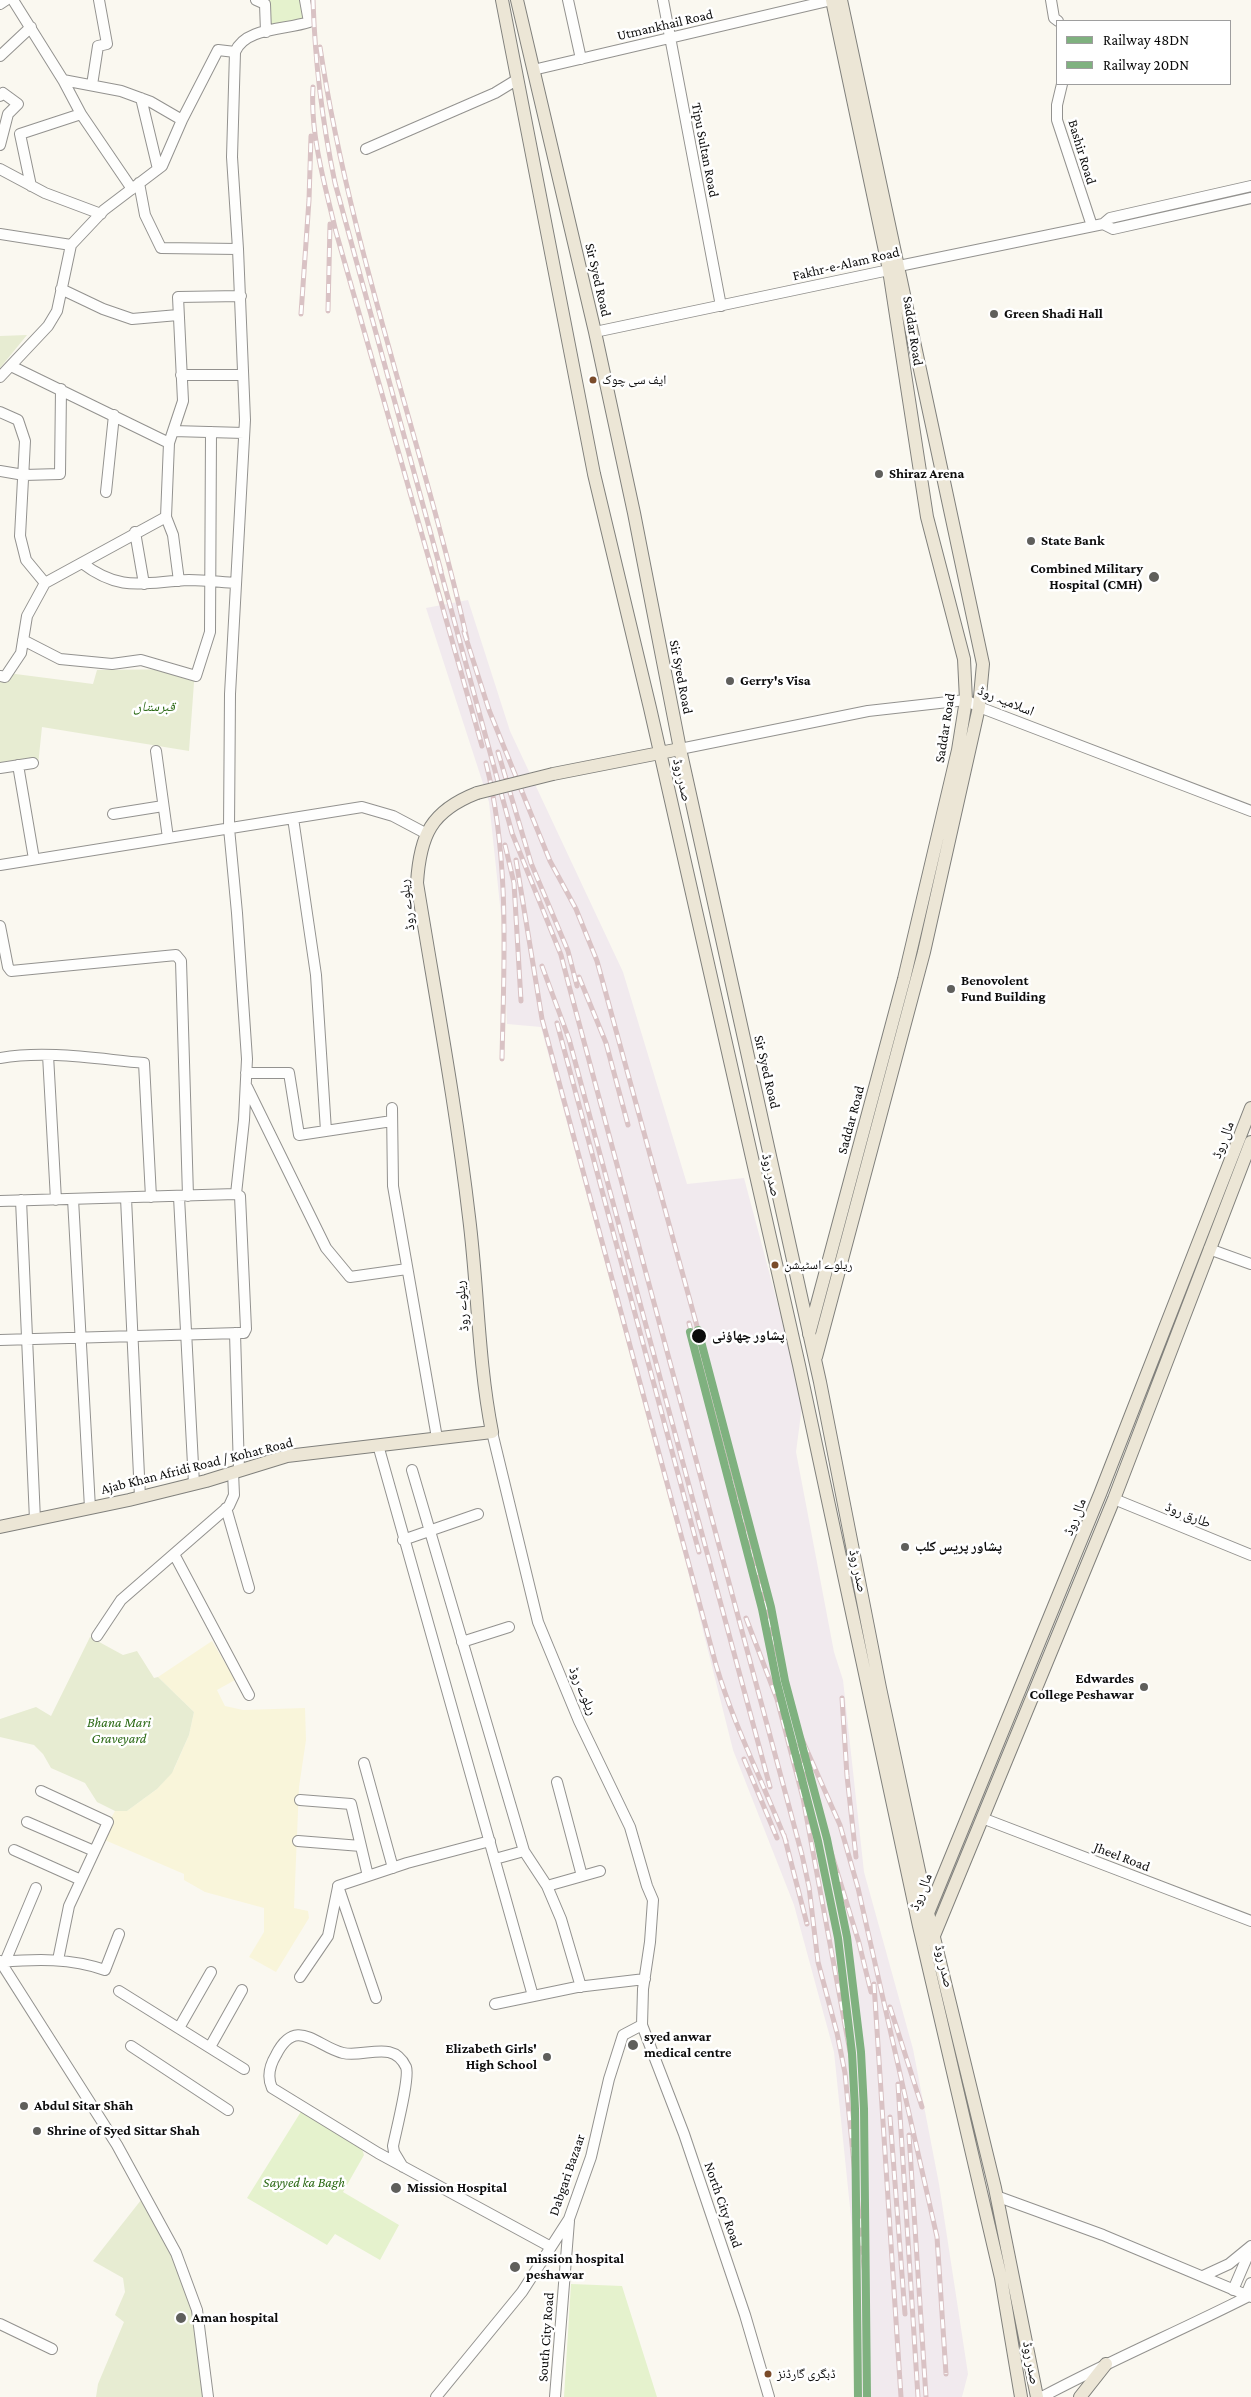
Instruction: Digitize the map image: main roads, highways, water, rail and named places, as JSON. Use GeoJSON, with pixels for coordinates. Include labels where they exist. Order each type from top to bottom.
{"type":"FeatureCollection","features":[{"type":"Feature","properties":{"kind":"main road"},"geometry":{"type":"LineString","coordinates":[[502,0],[518,79],[533,70]]}},
{"type":"Feature","properties":{"kind":"main road","name":"Sir Syed Road"},"geometry":{"type":"LineString","coordinates":[[518,0],[595,332],[634,514],[680,748],[815,1360]]}},
{"type":"Feature","properties":{"kind":"main road","name":"Saddar Road"},"geometry":{"type":"LineString","coordinates":[[800,1365],[837,1257],[924,952],[979,706],[983,664],[832,0]]}},
{"type":"Feature","properties":{"kind":"main road","name":"Saddar Road"},"geometry":{"type":"LineString","coordinates":[[815,1360],[837,1257],[958,750],[966,700],[964,659],[927,516],[894,268],[842,0]]}},
{"type":"Feature","properties":{"kind":"main road","name":"صدر روڈ"},"geometry":{"type":"LineString","coordinates":[[518,79],[556,286],[594,474],[660,752],[800,1365],[927,1935],[996,2196],[1037,2397]]}},
{"type":"Feature","properties":{"kind":"main road","name":"ریلوے روڈ"},"geometry":{"type":"LineString","coordinates":[[492,1432],[485,1392],[470,1218],[454,1100],[417,883],[419,854],[437,816],[459,800],[477,793],[553,774],[680,748]]}},
{"type":"Feature","properties":{"kind":"main road","name":"مال روڈ"},"geometry":{"type":"LineString","coordinates":[[928,1913],[1100,1494],[1251,1108]]}},
{"type":"Feature","properties":{"kind":"main road","name":"مال روڈ"},"geometry":{"type":"LineString","coordinates":[[927,1958],[927,1935],[982,1818],[1114,1499],[1251,1142]]}},
{"type":"Feature","properties":{"kind":"main road","name":"صدر روڈ"},"geometry":{"type":"LineString","coordinates":[[815,1360],[928,1913],[927,1935]]}},
{"type":"Feature","properties":{"kind":"main road","name":"Ajab Khan Afridi Road / Kohat Road"},"geometry":{"type":"LineString","coordinates":[[0,1527],[194,1484],[287,1456],[492,1432]]}},
{"type":"Feature","properties":{"kind":"main road"},"geometry":{"type":"LineString","coordinates":[[1100,1494],[1114,1499]]}},
{"type":"Feature","properties":{"kind":"main road","name":"صدر روڈ"},"geometry":{"type":"LineString","coordinates":[[927,1958],[1001,2278],[1021,2397]]}},
{"type":"Feature","properties":{"kind":"main road"},"geometry":{"type":"LineString","coordinates":[[1080,2397],[1106,2364]]}},
{"type":"Feature","properties":{"kind":"railway"},"geometry":{"type":"LineString","coordinates":[[313,0],[320,92],[335,183],[441,571]]}},
{"type":"Feature","properties":{"kind":"railway"},"geometry":{"type":"LineString","coordinates":[[320,47],[333,122],[349,196],[449,565],[467,639]]}},
{"type":"Feature","properties":{"kind":"railway"},"geometry":{"type":"LineString","coordinates":[[313,87],[316,142],[336,232],[482,746]]}},
{"type":"Feature","properties":{"kind":"railway"},"geometry":{"type":"LineString","coordinates":[[301,314],[309,200],[311,136]]}},
{"type":"Feature","properties":{"kind":"railway"},"geometry":{"type":"LineString","coordinates":[[328,311],[330,224]]}},
{"type":"Feature","properties":{"kind":"railway"},"geometry":{"type":"LineString","coordinates":[[439,565],[512,833],[561,955],[802,1855],[809,1887],[818,1962],[837,2033],[845,2073],[865,2276]]}},
{"type":"Feature","properties":{"kind":"railway"},"geometry":{"type":"LineString","coordinates":[[464,632],[489,710],[550,861],[576,909],[597,961],[698,1330]]}},
{"type":"Feature","properties":{"kind":"railway"},"geometry":{"type":"LineString","coordinates":[[498,752],[531,863],[568,951],[577,986]]}},
{"type":"Feature","properties":{"kind":"railway"},"geometry":{"type":"LineString","coordinates":[[486,763],[494,799],[502,873],[504,910],[502,1059]]}},
{"type":"Feature","properties":{"kind":"railway"},"geometry":{"type":"LineString","coordinates":[[505,845],[514,883],[521,1001]]}},
{"type":"Feature","properties":{"kind":"railway"},"geometry":{"type":"LineString","coordinates":[[516,860],[542,1019],[716,1665],[740,1732],[786,1841]]}},
{"type":"Feature","properties":{"kind":"railway"},"geometry":{"type":"LineString","coordinates":[[542,966],[569,1039],[770,1787]]}},
{"type":"Feature","properties":{"kind":"railway"},"geometry":{"type":"LineString","coordinates":[[579,977],[606,1043],[628,1125]]}},
{"type":"Feature","properties":{"kind":"railway"},"geometry":{"type":"LineString","coordinates":[[557,1023],[699,1552]]}},
{"type":"Feature","properties":{"kind":"railway"},"geometry":{"type":"LineString","coordinates":[[689,1323],[785,1681]]}},
{"type":"Feature","properties":{"kind":"railway"},"geometry":{"type":"LineString","coordinates":[[746,1618],[777,1699],[803,1798],[851,2057]]}},
{"type":"Feature","properties":{"kind":"railway"},"geometry":{"type":"LineString","coordinates":[[842,1698],[847,1776],[856,1857]]}},
{"type":"Feature","properties":{"kind":"railway"},"geometry":{"type":"LineString","coordinates":[[797,1728],[840,1825],[858,1888],[937,2237],[946,2374]]}},
{"type":"Feature","properties":{"kind":"railway"},"geometry":{"type":"LineString","coordinates":[[796,1746],[814,1792]]}},
{"type":"Feature","properties":{"kind":"railway"},"geometry":{"type":"LineString","coordinates":[[744,1759],[777,1838]]}},
{"type":"Feature","properties":{"kind":"railway"},"geometry":{"type":"LineString","coordinates":[[784,1835],[807,1924]]}},
{"type":"Feature","properties":{"kind":"railway"},"geometry":{"type":"LineString","coordinates":[[827,1839],[859,1943],[871,1992]]}},
{"type":"Feature","properties":{"kind":"railway"},"geometry":{"type":"LineString","coordinates":[[874,1984],[901,2397]]}},
{"type":"Feature","properties":{"kind":"railway"},"geometry":{"type":"LineString","coordinates":[[890,2007],[922,2107]]}},
{"type":"Feature","properties":{"kind":"railway"},"geometry":{"type":"LineString","coordinates":[[898,2084],[918,2397]]}},
{"type":"Feature","properties":{"kind":"railway"},"geometry":{"type":"LineString","coordinates":[[890,2117],[905,2314]]}},
{"type":"Feature","properties":{"kind":"railway"},"geometry":{"type":"LineString","coordinates":[[909,2135],[926,2397]]}},
{"type":"Feature","properties":{"kind":"rail line","name":"48DN"},"geometry":{"type":"LineString","coordinates":[[698,1330],[771,1607],[785,1681],[827,1839],[847,1937],[861,2052],[864,2109],[867,2397]]}},
{"type":"Feature","properties":{"kind":"rail line","name":"20DN"},"geometry":{"type":"LineString","coordinates":[[690,1332],[762,1609],[777,1683],[818,1841],[838,1938],[852,2053],[855,2109],[858,2397]]}},
{"type":"Feature","properties":{"kind":"place","name":"Green Shadi Hall"},"geometry":{"type":"Point","coordinates":[994,314]}},
{"type":"Feature","properties":{"kind":"place","name":"ایف سی چوک"},"geometry":{"type":"Point","coordinates":[593,380]}},
{"type":"Feature","properties":{"kind":"place","name":"Shiraz Arena"},"geometry":{"type":"Point","coordinates":[879,474]}},
{"type":"Feature","properties":{"kind":"place","name":"State Bank"},"geometry":{"type":"Point","coordinates":[1031,541]}},
{"type":"Feature","properties":{"kind":"place","name":"Combined Military Hospital (CMH)"},"geometry":{"type":"Point","coordinates":[1154,577]}},
{"type":"Feature","properties":{"kind":"place","name":"Gerry's Visa"},"geometry":{"type":"Point","coordinates":[730,681]}},
{"type":"Feature","properties":{"kind":"place","name":"Benovolent Fund Building"},"geometry":{"type":"Point","coordinates":[951,989]}},
{"type":"Feature","properties":{"kind":"place","name":"ریلوے اسٹیشن"},"geometry":{"type":"Point","coordinates":[775,1265]}},
{"type":"Feature","properties":{"kind":"place","name":"پشاور چھاؤنی"},"geometry":{"type":"Point","coordinates":[699,1336]}},
{"type":"Feature","properties":{"kind":"place","name":"پشاور پریس کلب"},"geometry":{"type":"Point","coordinates":[905,1547]}},
{"type":"Feature","properties":{"kind":"place","name":"Edwardes College Peshawar"},"geometry":{"type":"Point","coordinates":[1144,1687]}},
{"type":"Feature","properties":{"kind":"place","name":"syed anwar medical centre"},"geometry":{"type":"Point","coordinates":[633,2045]}},
{"type":"Feature","properties":{"kind":"place","name":"Elizabeth Girls' High School"},"geometry":{"type":"Point","coordinates":[547,2057]}},
{"type":"Feature","properties":{"kind":"place","name":"Abdul Sitar Shāh"},"geometry":{"type":"Point","coordinates":[24,2106]}},
{"type":"Feature","properties":{"kind":"place","name":"Shrine of Syed Sittar Shah"},"geometry":{"type":"Point","coordinates":[37,2131]}},
{"type":"Feature","properties":{"kind":"place","name":"Mission Hospital"},"geometry":{"type":"Point","coordinates":[396,2188]}},
{"type":"Feature","properties":{"kind":"place","name":"mission hospital peshawar"},"geometry":{"type":"Point","coordinates":[515,2267]}},
{"type":"Feature","properties":{"kind":"place","name":"Aman hospital"},"geometry":{"type":"Point","coordinates":[181,2318]}},
{"type":"Feature","properties":{"kind":"place","name":"ڈبگری گارڈنز"},"geometry":{"type":"Point","coordinates":[768,2374]}},
{"type":"Feature","properties":{"kind":"park label","name":"قبرستان"},"geometry":{"type":"Point","coordinates":[154,707]}},
{"type":"Feature","properties":{"kind":"park label","name":"Bhana Mari Graveyard"},"geometry":{"type":"Point","coordinates":[119,1732]}},
{"type":"Feature","properties":{"kind":"park label","name":"Sayyed ka Bagh"},"geometry":{"type":"Point","coordinates":[304,2183]}}]}
